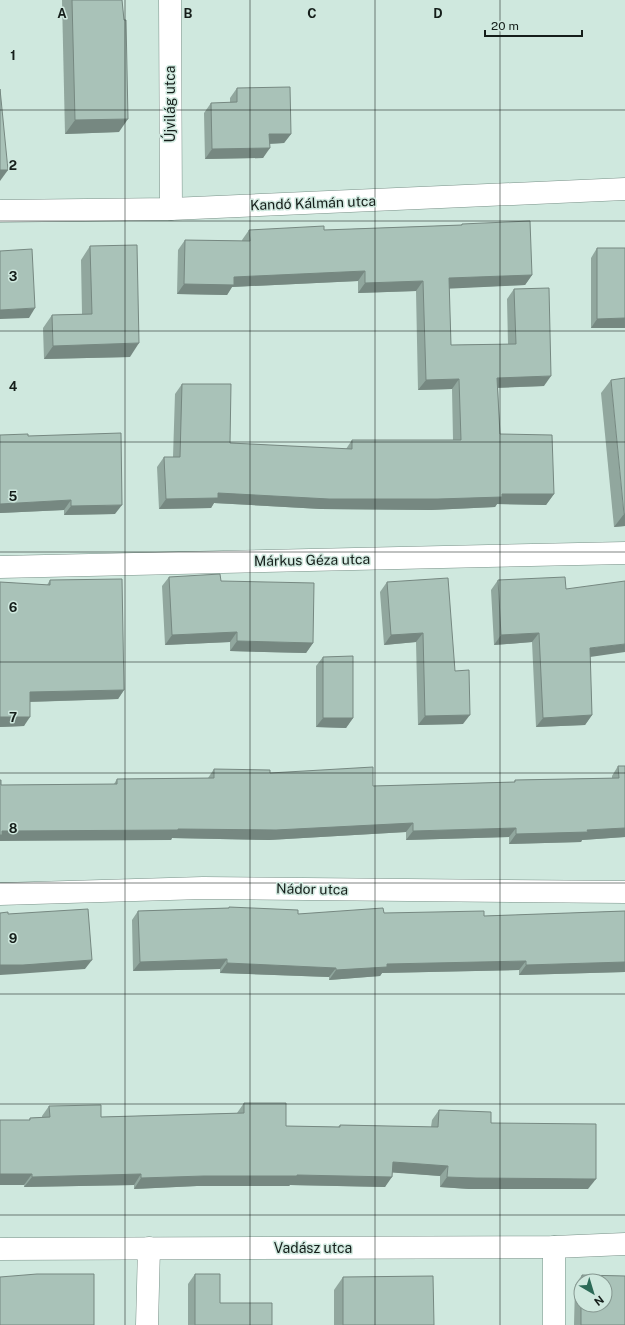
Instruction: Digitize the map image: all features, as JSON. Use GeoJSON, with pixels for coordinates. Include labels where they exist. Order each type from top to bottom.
{"type":"FeatureCollection","features":[{"type":"Feature","properties":{"kind":"street","name":"Újvilág utca"},"geometry":{"type":"LineString","coordinates":[[170,0],[171,209]]}},
{"type":"Feature","properties":{"kind":"street","name":"Kandó Kálmán utca"},"geometry":{"type":"LineString","coordinates":[[0,212],[171,209],[625,189]]}},
{"type":"Feature","properties":{"kind":"street","name":"Márkus Géza utca"},"geometry":{"type":"LineString","coordinates":[[0,567],[625,553]]}},
{"type":"Feature","properties":{"kind":"street","name":"Nádor utca"},"geometry":{"type":"LineString","coordinates":[[0,894],[203,888],[625,892]]}},
{"type":"Feature","properties":{"kind":"street","name":"Vadász utca"},"geometry":{"type":"LineString","coordinates":[[0,1249],[554,1247],[625,1244]]}},
{"type":"Feature","properties":{"kind":"street"},"geometry":{"type":"LineString","coordinates":[[554,1247],[554,1325]]}},
{"type":"Feature","properties":{"kind":"street"},"geometry":{"type":"LineString","coordinates":[[147,1325],[149,1248]]}},
{"type":"Feature","properties":{"kind":"building"},"geometry":{"type":"Polygon","coordinates":[[[72,0],[122,0],[124,20],[126,20],[128,119],[75,120],[72,0]]]}},
{"type":"Feature","properties":{"kind":"building"},"geometry":{"type":"Polygon","coordinates":[[[290,87],[291,134],[269,134],[270,148],[212,149],[211,103],[237,102],[237,88],[290,87]]]}},
{"type":"Feature","properties":{"kind":"building"},"geometry":{"type":"Polygon","coordinates":[[[0,89],[8,170],[0,170],[0,89]]]}},
{"type":"Feature","properties":{"kind":"building"},"geometry":{"type":"Polygon","coordinates":[[[530,221],[532,275],[449,278],[451,345],[516,344],[514,289],[549,288],[551,376],[497,378],[500,434],[552,435],[554,494],[502,494],[502,497],[438,499],[329,499],[218,493],[218,498],[166,499],[164,457],[180,457],[182,384],[231,384],[230,443],[352,449],[352,440],[461,440],[459,379],[426,380],[423,281],[365,283],[365,271],[234,277],[234,285],[184,284],[185,240],[250,241],[249,230],[324,226],[324,230],[530,221]]]}},
{"type":"Feature","properties":{"kind":"building"},"geometry":{"type":"Polygon","coordinates":[[[137,245],[139,343],[53,346],[52,315],[92,314],[90,246],[137,245]]]}},
{"type":"Feature","properties":{"kind":"building"},"geometry":{"type":"Polygon","coordinates":[[[597,248],[625,248],[625,318],[597,319],[597,248]]]}},
{"type":"Feature","properties":{"kind":"building"},"geometry":{"type":"Polygon","coordinates":[[[32,249],[35,308],[0,310],[0,251],[32,249]]]}},
{"type":"Feature","properties":{"kind":"building"},"geometry":{"type":"Polygon","coordinates":[[[625,378],[625,514],[624,514],[611,380],[625,378]]]}},
{"type":"Feature","properties":{"kind":"building"},"geometry":{"type":"Polygon","coordinates":[[[121,433],[122,505],[71,506],[71,500],[0,504],[0,435],[28,434],[28,436],[121,433]]]}},
{"type":"Feature","properties":{"kind":"building"},"geometry":{"type":"Polygon","coordinates":[[[220,574],[221,581],[314,583],[313,643],[237,641],[237,632],[172,635],[169,577],[220,574]]]}},
{"type":"Feature","properties":{"kind":"building"},"geometry":{"type":"Polygon","coordinates":[[[565,577],[566,589],[625,581],[625,644],[590,648],[592,715],[543,718],[539,633],[501,635],[498,580],[565,577]]]}},
{"type":"Feature","properties":{"kind":"building"},"geometry":{"type":"Polygon","coordinates":[[[448,578],[455,671],[469,670],[470,715],[425,716],[423,633],[391,635],[387,582],[448,578]]]}},
{"type":"Feature","properties":{"kind":"building"},"geometry":{"type":"Polygon","coordinates":[[[122,579],[124,690],[30,692],[30,717],[0,717],[0,582],[50,585],[50,580],[122,579]]]}},
{"type":"Feature","properties":{"kind":"building"},"geometry":{"type":"Polygon","coordinates":[[[353,656],[353,718],[323,718],[323,657],[353,656]]]}},
{"type":"Feature","properties":{"kind":"building"},"geometry":{"type":"Polygon","coordinates":[[[618,766],[625,766],[625,828],[587,830],[588,832],[516,834],[516,828],[413,831],[413,823],[276,830],[178,829],[2,831],[2,835],[0,835],[0,780],[1,785],[117,784],[117,779],[214,778],[214,769],[270,770],[270,773],[373,767],[373,786],[515,782],[515,780],[619,778],[618,766]]]}},
{"type":"Feature","properties":{"kind":"building"},"geometry":{"type":"Polygon","coordinates":[[[229,907],[298,910],[298,914],[383,908],[384,913],[484,911],[484,916],[625,911],[625,962],[526,965],[526,961],[387,964],[387,967],[336,970],[336,968],[227,963],[227,959],[140,962],[138,911],[229,907]]]}},
{"type":"Feature","properties":{"kind":"building"},"geometry":{"type":"Polygon","coordinates":[[[88,909],[92,960],[23,965],[0,965],[0,913],[8,912],[8,914],[88,909]]]}},
{"type":"Feature","properties":{"kind":"building"},"geometry":{"type":"Polygon","coordinates":[[[244,1103],[286,1103],[286,1126],[340,1127],[340,1125],[438,1127],[439,1110],[491,1112],[491,1123],[596,1124],[596,1179],[447,1177],[448,1166],[393,1162],[392,1177],[297,1175],[141,1178],[141,1174],[32,1177],[32,1174],[0,1174],[0,1120],[30,1120],[30,1118],[50,1117],[49,1106],[101,1105],[101,1117],[244,1113],[244,1103]]]}},
{"type":"Feature","properties":{"kind":"building"},"geometry":{"type":"Polygon","coordinates":[[[37,1274],[94,1274],[94,1325],[0,1325],[0,1277],[37,1274]]]}},
{"type":"Feature","properties":{"kind":"building"},"geometry":{"type":"Polygon","coordinates":[[[195,1274],[220,1274],[220,1303],[272,1303],[272,1325],[195,1325],[195,1274]]]}},
{"type":"Feature","properties":{"kind":"building"},"geometry":{"type":"Polygon","coordinates":[[[433,1276],[434,1325],[343,1325],[343,1277],[433,1276]]]}},
{"type":"Feature","properties":{"kind":"building"},"geometry":{"type":"Polygon","coordinates":[[[613,1276],[625,1276],[625,1325],[581,1325],[581,1313],[613,1313],[613,1276]]]}}]}
